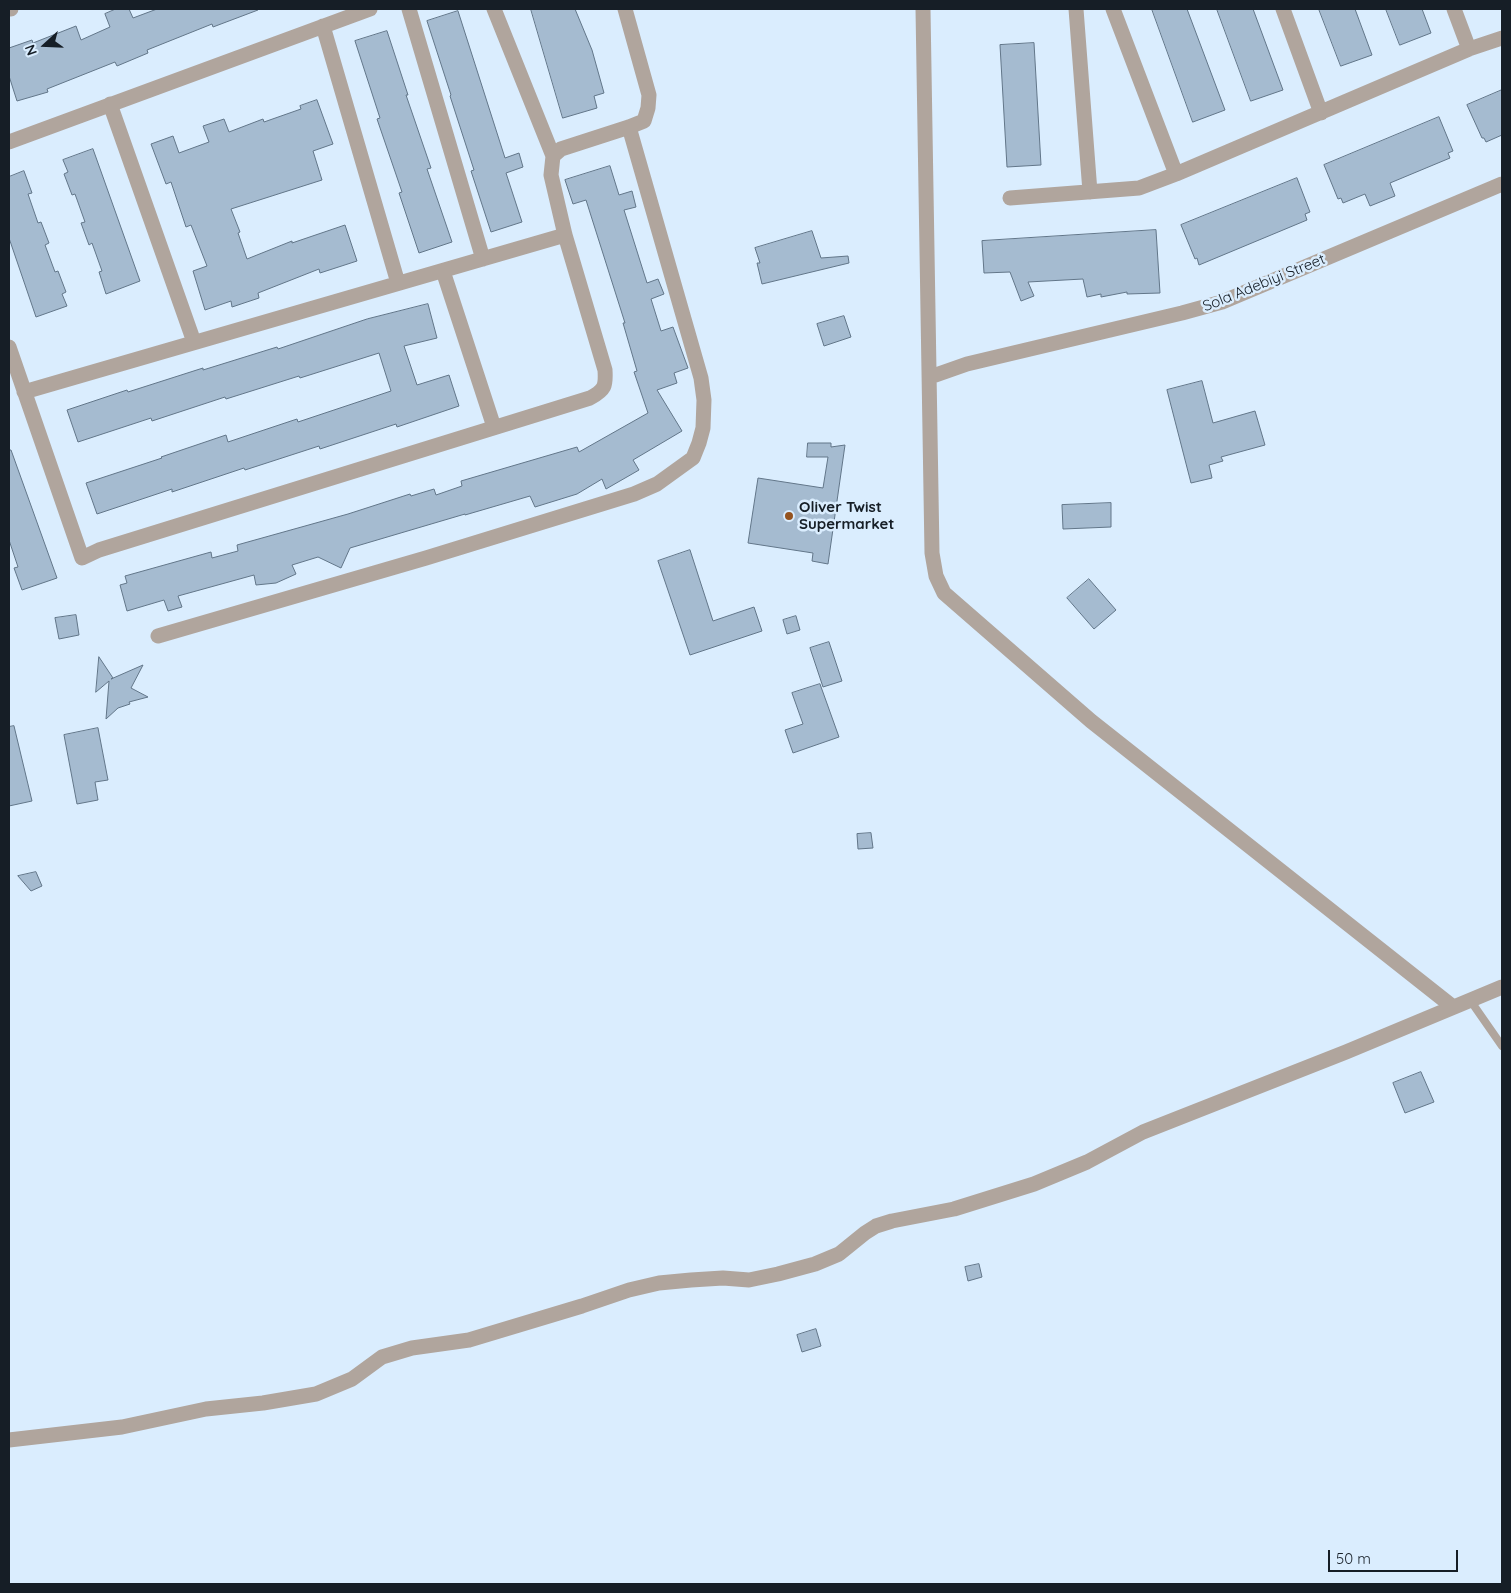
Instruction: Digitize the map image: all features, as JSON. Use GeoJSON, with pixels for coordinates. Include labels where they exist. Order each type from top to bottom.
{"type":"FeatureCollection","features":[{"type":"Feature","properties":{"kind":"street"},"geometry":{"type":"LineString","coordinates":[[9,142],[370,9]]}},
{"type":"Feature","properties":{"kind":"street"},"geometry":{"type":"LineString","coordinates":[[409,9],[483,259]]}},
{"type":"Feature","properties":{"kind":"street"},"geometry":{"type":"LineString","coordinates":[[9,347],[82,558],[99,550],[590,398],[600,393],[606,384],[605,370],[565,235],[551,175],[553,156],[494,9]]}},
{"type":"Feature","properties":{"kind":"street"},"geometry":{"type":"LineString","coordinates":[[553,156],[561,149],[644,121],[649,95],[625,9]]}},
{"type":"Feature","properties":{"kind":"street"},"geometry":{"type":"LineString","coordinates":[[923,9],[932,553],[936,576],[944,593],[1091,721],[1453,1007]]}},
{"type":"Feature","properties":{"kind":"street"},"geometry":{"type":"LineString","coordinates":[[1076,9],[1090,192]]}},
{"type":"Feature","properties":{"kind":"street"},"geometry":{"type":"LineString","coordinates":[[1113,9],[1176,174]]}},
{"type":"Feature","properties":{"kind":"street"},"geometry":{"type":"LineString","coordinates":[[1284,9],[1321,113]]}},
{"type":"Feature","properties":{"kind":"street"},"geometry":{"type":"LineString","coordinates":[[1454,9],[1469,50]]}},
{"type":"Feature","properties":{"kind":"street"},"geometry":{"type":"LineString","coordinates":[[322,26],[398,283]]}},
{"type":"Feature","properties":{"kind":"street"},"geometry":{"type":"LineString","coordinates":[[1010,198],[1139,188],[1469,50],[1502,38]]}},
{"type":"Feature","properties":{"kind":"street"},"geometry":{"type":"LineString","coordinates":[[110,104],[194,342]]}},
{"type":"Feature","properties":{"kind":"street"},"geometry":{"type":"LineString","coordinates":[[158,636],[426,558],[634,494],[657,484],[693,458],[702,428],[704,400],[701,378],[630,127]]}},
{"type":"Feature","properties":{"kind":"street","name":"Sola Adebiyi Street"},"geometry":{"type":"LineString","coordinates":[[930,377],[967,364],[1173,316],[1222,302],[1502,184]]}},
{"type":"Feature","properties":{"kind":"street"},"geometry":{"type":"LineString","coordinates":[[24,392],[565,235]]}},
{"type":"Feature","properties":{"kind":"street"},"geometry":{"type":"LineString","coordinates":[[443,271],[494,427]]}},
{"type":"Feature","properties":{"kind":"street"},"geometry":{"type":"LineString","coordinates":[[9,1440],[122,1427],[206,1409],[263,1403],[316,1394],[352,1379],[382,1357],[412,1348],[470,1340],[629,1290],[659,1283],[691,1280],[722,1278],[749,1280],[815,1264],[839,1254],[864,1232],[876,1226],[954,1209],[1034,1184],[1087,1162],[1143,1132],[1227,1100],[1502,987]]}},
{"type":"Feature","properties":{"kind":"lane"},"geometry":{"type":"LineString","coordinates":[[1470,1000],[1502,1046]]}},
{"type":"Feature","properties":{"kind":"building"},"geometry":{"type":"Polygon","coordinates":[[[116,9],[129,9],[133,18],[157,9],[258,10],[213,27],[212,24],[147,50],[148,53],[117,66],[115,62],[47,89],[48,92],[17,101],[9,76],[9,48],[32,40],[33,43],[76,26],[81,40],[110,27],[105,14],[116,9]]]}},
{"type":"Feature","properties":{"kind":"building"},"geometry":{"type":"Polygon","coordinates":[[[531,9],[575,9],[592,50],[604,93],[594,96],[597,108],[563,118],[531,9]]]}},
{"type":"Feature","properties":{"kind":"building"},"geometry":{"type":"Polygon","coordinates":[[[1152,9],[1187,9],[1225,110],[1193,122],[1152,9]]]}},
{"type":"Feature","properties":{"kind":"building"},"geometry":{"type":"Polygon","coordinates":[[[1217,9],[1253,9],[1283,90],[1251,101],[1217,9]]]}},
{"type":"Feature","properties":{"kind":"building"},"geometry":{"type":"Polygon","coordinates":[[[1319,9],[1355,9],[1372,55],[1341,66],[1319,9]]]}},
{"type":"Feature","properties":{"kind":"building"},"geometry":{"type":"Polygon","coordinates":[[[1386,9],[1422,9],[1431,33],[1400,45],[1386,9]]]}},
{"type":"Feature","properties":{"kind":"building"},"geometry":{"type":"Polygon","coordinates":[[[458,11],[505,158],[519,153],[523,167],[506,173],[522,222],[491,232],[471,171],[474,170],[427,21],[458,11]]]}},
{"type":"Feature","properties":{"kind":"building"},"geometry":{"type":"Polygon","coordinates":[[[387,31],[431,168],[427,169],[452,242],[419,253],[399,193],[402,192],[377,119],[380,118],[355,41],[387,31]]]}},
{"type":"Feature","properties":{"kind":"building"},"geometry":{"type":"Polygon","coordinates":[[[1034,43],[1041,165],[1007,167],[1000,45],[1034,43]]]}},
{"type":"Feature","properties":{"kind":"building"},"geometry":{"type":"Polygon","coordinates":[[[1502,90],[1502,135],[1486,142],[1482,138],[1467,105],[1502,90]]]}},
{"type":"Feature","properties":{"kind":"building"},"geometry":{"type":"Polygon","coordinates":[[[317,100],[333,144],[313,151],[322,180],[231,209],[240,232],[238,233],[247,259],[292,241],[292,243],[345,225],[357,261],[320,273],[319,269],[258,293],[259,298],[232,307],[231,301],[205,310],[193,271],[207,266],[191,225],[186,227],[171,182],[166,184],[151,144],[173,136],[179,153],[209,142],[203,126],[224,119],[229,132],[263,119],[264,122],[301,109],[300,106],[317,100]]]}},
{"type":"Feature","properties":{"kind":"building"},"geometry":{"type":"Polygon","coordinates":[[[1439,117],[1453,151],[1448,153],[1450,158],[1390,183],[1395,196],[1370,206],[1365,194],[1343,203],[1341,198],[1338,199],[1324,165],[1439,117]]]}},
{"type":"Feature","properties":{"kind":"building"},"geometry":{"type":"Polygon","coordinates":[[[93,149],[140,281],[106,294],[99,272],[102,271],[92,243],[89,245],[81,223],[85,222],[75,194],[72,195],[64,174],[68,172],[63,160],[93,149]]]}},
{"type":"Feature","properties":{"kind":"building"},"geometry":{"type":"Polygon","coordinates":[[[610,166],[619,195],[632,191],[636,207],[624,210],[647,283],[658,279],[664,294],[651,299],[661,331],[673,327],[688,368],[674,373],[677,383],[657,390],[682,431],[633,460],[639,470],[606,489],[602,479],[577,494],[535,507],[530,496],[350,548],[341,568],[318,557],[292,565],[296,574],[276,583],[256,585],[254,575],[178,596],[182,607],[168,611],[164,600],[127,611],[120,585],[127,583],[125,576],[211,552],[212,558],[238,551],[237,545],[348,514],[410,494],[411,496],[434,489],[436,495],[462,486],[461,481],[577,447],[579,452],[648,413],[634,372],[637,371],[623,323],[625,323],[586,200],[573,204],[565,180],[610,166]]]}},
{"type":"Feature","properties":{"kind":"building"},"geometry":{"type":"Polygon","coordinates":[[[24,171],[32,193],[28,194],[38,223],[41,222],[49,243],[45,245],[55,272],[58,271],[66,292],[62,294],[67,306],[36,317],[9,238],[9,177],[24,171]]]}},
{"type":"Feature","properties":{"kind":"building"},"geometry":{"type":"Polygon","coordinates":[[[1297,178],[1310,212],[1305,214],[1307,220],[1199,265],[1181,225],[1297,178]]]}},
{"type":"Feature","properties":{"kind":"building"},"geometry":{"type":"Polygon","coordinates":[[[1156,230],[1160,293],[1127,294],[1127,292],[1101,297],[1101,294],[1087,297],[1083,279],[1028,282],[1034,296],[1021,301],[1010,272],[984,273],[982,241],[1156,230]]]}},
{"type":"Feature","properties":{"kind":"building"},"geometry":{"type":"Polygon","coordinates":[[[812,231],[821,258],[848,256],[849,263],[762,284],[757,263],[760,263],[755,248],[812,231]]]}},
{"type":"Feature","properties":{"kind":"building"},"geometry":{"type":"Polygon","coordinates":[[[428,304],[437,338],[404,346],[417,385],[449,375],[459,406],[397,427],[396,424],[320,449],[319,446],[245,470],[244,468],[172,492],[172,489],[97,514],[86,483],[226,435],[228,442],[297,419],[298,422],[391,391],[379,353],[300,378],[299,376],[226,399],[225,397],[152,421],[151,418],[78,442],[67,410],[203,368],[203,370],[277,347],[278,349],[367,319],[428,304]]]}},
{"type":"Feature","properties":{"kind":"building"},"geometry":{"type":"Polygon","coordinates":[[[844,316],[851,337],[824,346],[817,324],[844,316]]]}},
{"type":"Feature","properties":{"kind":"building"},"geometry":{"type":"Polygon","coordinates":[[[1202,381],[1213,423],[1255,411],[1265,445],[1221,457],[1223,461],[1209,465],[1212,478],[1191,483],[1167,390],[1202,381]]]}},
{"type":"Feature","properties":{"kind":"building"},"geometry":{"type":"Polygon","coordinates":[[[808,443],[831,443],[831,447],[845,445],[828,564],[812,561],[813,553],[748,543],[758,478],[823,488],[828,457],[807,457],[808,443]]]}},
{"type":"Feature","properties":{"kind":"building"},"geometry":{"type":"Polygon","coordinates":[[[9,450],[11,450],[57,578],[22,590],[14,568],[18,567],[9,540],[9,450]]]}},
{"type":"Feature","properties":{"kind":"building"},"geometry":{"type":"Polygon","coordinates":[[[1111,503],[1111,527],[1063,529],[1062,505],[1111,503]]]}},
{"type":"Feature","properties":{"kind":"building"},"geometry":{"type":"Polygon","coordinates":[[[690,550],[713,621],[754,607],[762,631],[690,655],[658,561],[690,550]]]}},
{"type":"Feature","properties":{"kind":"building"},"geometry":{"type":"Polygon","coordinates":[[[1089,579],[1116,610],[1094,629],[1067,598],[1089,579]]]}},
{"type":"Feature","properties":{"kind":"building"},"geometry":{"type":"Polygon","coordinates":[[[76,615],[79,635],[59,639],[55,618],[76,615]]]}},
{"type":"Feature","properties":{"kind":"building"},"geometry":{"type":"Polygon","coordinates":[[[796,616],[800,630],[787,634],[783,620],[796,616]]]}},
{"type":"Feature","properties":{"kind":"building"},"geometry":{"type":"Polygon","coordinates":[[[829,642],[842,681],[823,687],[810,648],[829,642]]]}},
{"type":"Feature","properties":{"kind":"building"},"geometry":{"type":"Polygon","coordinates":[[[99,657],[113,678],[111,679],[143,665],[131,688],[148,697],[129,702],[130,704],[118,708],[106,719],[109,681],[96,692],[99,657]]]}},
{"type":"Feature","properties":{"kind":"building"},"geometry":{"type":"Polygon","coordinates":[[[820,684],[839,737],[793,753],[785,730],[803,724],[792,693],[820,684]]]}},
{"type":"Feature","properties":{"kind":"building"},"geometry":{"type":"Polygon","coordinates":[[[14,726],[32,801],[9,806],[9,727],[14,726]]]}},
{"type":"Feature","properties":{"kind":"building"},"geometry":{"type":"Polygon","coordinates":[[[98,728],[108,780],[95,782],[98,800],[77,804],[64,735],[98,728]]]}},
{"type":"Feature","properties":{"kind":"building"},"geometry":{"type":"Polygon","coordinates":[[[871,833],[873,848],[858,849],[857,834],[871,833]]]}},
{"type":"Feature","properties":{"kind":"building"},"geometry":{"type":"Polygon","coordinates":[[[36,872],[42,886],[31,891],[18,876],[36,872]]]}},
{"type":"Feature","properties":{"kind":"building"},"geometry":{"type":"Polygon","coordinates":[[[1421,1072],[1434,1102],[1405,1113],[1393,1083],[1421,1072]]]}},
{"type":"Feature","properties":{"kind":"building"},"geometry":{"type":"Polygon","coordinates":[[[979,1264],[982,1277],[968,1281],[965,1267],[979,1264]]]}},
{"type":"Feature","properties":{"kind":"building"},"geometry":{"type":"Polygon","coordinates":[[[816,1329],[821,1346],[802,1352],[797,1335],[816,1329]]]}},
{"type":"Feature","properties":{"kind":"place","name":"Oliver Twist Supermarket"},"geometry":{"type":"Point","coordinates":[789,516]}}]}
